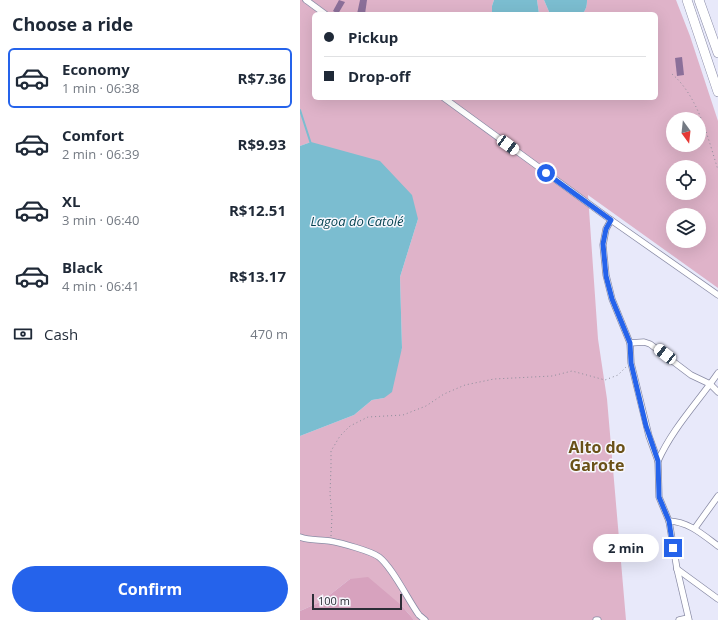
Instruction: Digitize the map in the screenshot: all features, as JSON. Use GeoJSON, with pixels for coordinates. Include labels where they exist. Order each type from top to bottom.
{"type":"FeatureCollection","features":[{"type":"Feature","properties":{"kind":"highway"},"geometry":{"type":"LineString","coordinates":[[687,0],[718,92]]}},
{"type":"Feature","properties":{"kind":"highway"},"geometry":{"type":"LineString","coordinates":[[700,0],[718,54]]}},
{"type":"Feature","properties":{"kind":"street"},"geometry":{"type":"LineString","coordinates":[[306,0],[322,12]]}},
{"type":"Feature","properties":{"kind":"street"},"geometry":{"type":"LineString","coordinates":[[447,100],[611,220],[718,295]]}},
{"type":"Feature","properties":{"kind":"street"},"geometry":{"type":"LineString","coordinates":[[611,220],[604,234],[604,263],[612,299],[630,343],[631,363],[644,417],[658,461],[659,497],[669,521],[676,569],[688,619],[679,620]]}},
{"type":"Feature","properties":{"kind":"street"},"geometry":{"type":"LineString","coordinates":[[630,343],[644,342],[650,344],[691,375],[710,384],[718,392]]}},
{"type":"Feature","properties":{"kind":"street"},"geometry":{"type":"LineString","coordinates":[[658,461],[662,450],[718,373]]}},
{"type":"Feature","properties":{"kind":"street"},"geometry":{"type":"LineString","coordinates":[[695,528],[718,496]]}},
{"type":"Feature","properties":{"kind":"street"},"geometry":{"type":"LineString","coordinates":[[669,521],[681,522],[695,528],[718,546]]}},
{"type":"Feature","properties":{"kind":"street"},"geometry":{"type":"LineString","coordinates":[[300,537],[310,540],[330,541],[371,552],[380,558],[391,571],[419,616],[425,620]]}},
{"type":"Feature","properties":{"kind":"street"},"geometry":{"type":"LineString","coordinates":[[676,569],[718,599]]}},
{"type":"Feature","properties":{"kind":"path"},"geometry":{"type":"LineString","coordinates":[[672,74],[679,80],[688,92],[706,131],[718,170]]}},
{"type":"Feature","properties":{"kind":"path"},"geometry":{"type":"LineString","coordinates":[[330,541],[332,516],[330,494],[331,451],[340,436],[350,426],[368,417],[403,415],[426,406],[444,394],[465,385],[494,379],[552,376],[572,371],[605,380],[618,374],[631,363]]}},
{"type":"Feature","properties":{"kind":"shaded area"},"geometry":{"type":"Polygon","coordinates":[[[300,0],[494,0],[492,12],[312,12],[312,100],[658,100],[658,12],[583,12],[586,8],[587,0],[676,0],[690,36],[718,121],[718,288],[588,195],[598,339],[607,399],[626,620],[414,620],[401,605],[350,579],[322,601],[300,611],[300,436],[354,415],[372,400],[384,398],[402,348],[400,277],[418,219],[311,142],[300,146],[300,0]]]}},
{"type":"Feature","properties":{"kind":"shaded area"},"geometry":{"type":"Polygon","coordinates":[[[537,0],[544,0],[549,12],[539,12],[537,0]]]}},
{"type":"Feature","properties":{"kind":"shaded area"},"geometry":{"type":"Polygon","coordinates":[[[368,577],[401,605],[414,620],[300,620],[300,611],[322,601],[350,579],[368,577]]]}},
{"type":"Feature","properties":{"kind":"water"},"geometry":{"type":"Polygon","coordinates":[[[494,0],[537,0],[539,12],[492,12],[494,0]]]}},
{"type":"Feature","properties":{"kind":"water"},"geometry":{"type":"Polygon","coordinates":[[[544,0],[587,0],[583,12],[549,12],[544,0]]]}},
{"type":"Feature","properties":{"kind":"water","name":"Lagoa do Catolé"},"geometry":{"type":"Polygon","coordinates":[[[311,142],[380,161],[412,195],[418,219],[400,277],[402,348],[392,392],[384,398],[372,400],[354,415],[300,436],[300,146],[311,142]]]}},
{"type":"Feature","properties":{"kind":"building"},"geometry":{"type":"Polygon","coordinates":[[[339,0],[345,2],[339,12],[333,11],[339,0]]]}},
{"type":"Feature","properties":{"kind":"building"},"geometry":{"type":"Polygon","coordinates":[[[360,0],[367,0],[365,12],[357,12],[360,0]]]}},
{"type":"Feature","properties":{"kind":"building"},"geometry":{"type":"Polygon","coordinates":[[[682,57],[684,75],[677,76],[675,58],[682,57]]]}},
{"type":"Feature","properties":{"kind":"waterway"},"geometry":{"type":"LineString","coordinates":[[300,110],[311,144]]}},
{"type":"Feature","properties":{"kind":"district","name":"Alto do Garote"},"geometry":{"type":"Point","coordinates":[597,456]}},
{"type":"Feature","properties":{"kind":"route"},"geometry":{"type":"LineString","coordinates":[[546,173],[611,220],[604,234],[603,244],[606,276],[609,291],[630,343],[631,363],[646,426],[658,461],[658,493],[669,521],[673,548]]}}]}
